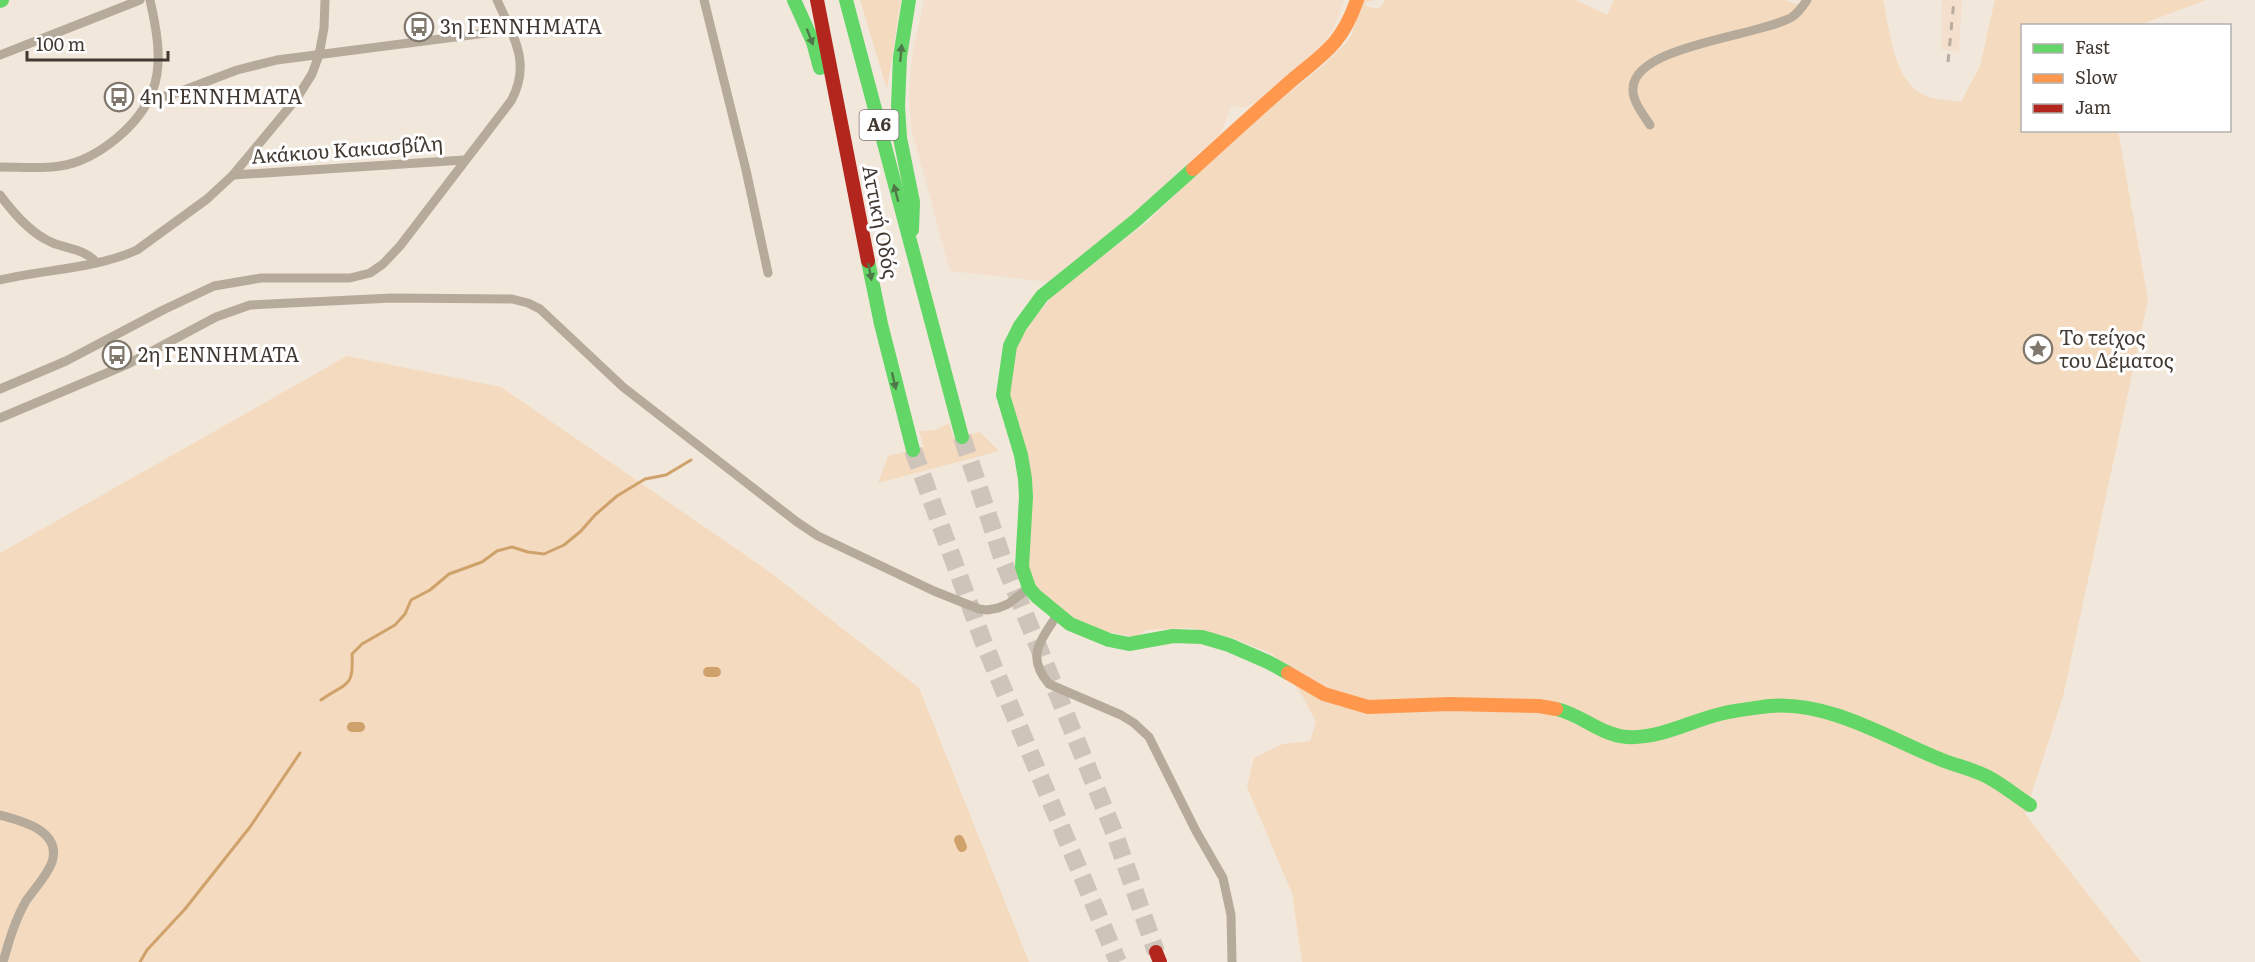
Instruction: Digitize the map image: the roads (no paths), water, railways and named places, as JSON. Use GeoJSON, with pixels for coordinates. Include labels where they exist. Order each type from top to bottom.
{"type":"FeatureCollection","features":[{"type":"Feature","properties":{"kind":"main road"},"geometry":{"type":"LineString","coordinates":[[794,0],[816,51],[854,194]]}},
{"type":"Feature","properties":{"kind":"main road","name":"Αττική Οδός"},"geometry":{"type":"LineString","coordinates":[[817,0],[881,324],[913,450]]}},
{"type":"Feature","properties":{"kind":"main road","name":"Αττική Οδός"},"geometry":{"type":"LineString","coordinates":[[846,0],[962,437]]}},
{"type":"Feature","properties":{"kind":"main road"},"geometry":{"type":"LineString","coordinates":[[909,0],[900,57],[898,106],[900,138],[913,202],[911,250]]}},
{"type":"Feature","properties":{"kind":"main road"},"geometry":{"type":"LineString","coordinates":[[1357,0],[1348,24],[1329,51],[1285,86],[1135,221],[1042,296],[1020,326],[1010,346],[1003,395],[1021,456],[1025,479],[1022,567],[1029,588],[1057,615],[1070,624],[1089,632],[1124,644],[1173,636],[1202,637],[1229,645],[1268,662],[1324,694],[1368,707],[1449,704],[1539,706],[1560,710],[1611,735],[1630,737],[1666,732],[1724,713],[1771,706],[1798,707],[1825,712],[1870,728],[1944,761],[1970,768],[1990,778],[2030,805]]}},
{"type":"Feature","properties":{"kind":"street"},"geometry":{"type":"LineString","coordinates":[[0,55],[140,0]]}},
{"type":"Feature","properties":{"kind":"street"},"geometry":{"type":"LineString","coordinates":[[0,167],[60,166],[89,157],[113,141],[134,122],[150,99],[158,66],[159,40],[150,0]]}},
{"type":"Feature","properties":{"kind":"street"},"geometry":{"type":"LineString","coordinates":[[0,280],[96,262],[137,250],[207,199],[233,175],[297,98],[312,74],[319,55],[324,28],[325,0]]}},
{"type":"Feature","properties":{"kind":"street"},"geometry":{"type":"LineString","coordinates":[[0,389],[66,361],[214,286],[261,278],[350,278],[370,273],[383,264],[400,246],[516,92],[521,73],[520,53],[497,0]]}},
{"type":"Feature","properties":{"kind":"street"},"geometry":{"type":"LineString","coordinates":[[704,0],[746,170],[768,273]]}},
{"type":"Feature","properties":{"kind":"street"},"geometry":{"type":"LineString","coordinates":[[1650,125],[1634,99],[1632,90],[1634,79],[1645,65],[1664,56],[1715,39],[1781,22],[1801,10],[1807,0]]}},
{"type":"Feature","properties":{"kind":"street"},"geometry":{"type":"LineString","coordinates":[[150,99],[171,95],[237,70],[277,60],[510,30]]}},
{"type":"Feature","properties":{"kind":"street","name":"Ακάκιου Κακιασβίλη"},"geometry":{"type":"LineString","coordinates":[[233,175],[464,160]]}},
{"type":"Feature","properties":{"kind":"street"},"geometry":{"type":"LineString","coordinates":[[0,195],[36,233],[54,244],[77,250],[96,262]]}},
{"type":"Feature","properties":{"kind":"street"},"geometry":{"type":"LineString","coordinates":[[0,418],[128,364],[216,316],[250,305],[392,298],[512,299],[540,309],[662,419],[797,522],[827,541],[978,609],[987,610],[1008,604],[1029,588]]}},
{"type":"Feature","properties":{"kind":"street"},"geometry":{"type":"LineString","coordinates":[[1057,615],[1036,652],[1035,659],[1042,675],[1049,684],[1121,715],[1149,737],[1196,831],[1223,878],[1232,915],[1232,962]]}},
{"type":"Feature","properties":{"kind":"street"},"geometry":{"type":"LineString","coordinates":[[0,815],[38,827],[48,838],[53,851],[51,862],[26,902],[11,932],[3,962]]}},
{"type":"Feature","properties":{"kind":"waterway"},"geometry":{"type":"LineString","coordinates":[[321,700],[350,679],[352,654],[362,644],[395,625],[405,614],[411,600],[430,590],[449,574],[482,562],[497,551],[512,547],[544,554],[564,545],[617,496],[645,479],[666,475],[691,460]]}},
{"type":"Feature","properties":{"kind":"waterway"},"geometry":{"type":"LineString","coordinates":[[708,672],[716,672]]}},
{"type":"Feature","properties":{"kind":"waterway"},"geometry":{"type":"LineString","coordinates":[[352,727],[360,727]]}},
{"type":"Feature","properties":{"kind":"waterway"},"geometry":{"type":"LineString","coordinates":[[140,962],[147,950],[185,909],[250,827],[300,753]]}},
{"type":"Feature","properties":{"kind":"waterway"},"geometry":{"type":"LineString","coordinates":[[959,840],[962,847]]}},
{"type":"Feature","properties":{"kind":"tunnel"},"geometry":{"type":"LineString","coordinates":[[962,437],[1004,563],[1114,832],[1156,952]]}},
{"type":"Feature","properties":{"kind":"tunnel"},"geometry":{"type":"LineString","coordinates":[[913,450],[983,641],[1118,962]]}},
{"type":"Feature","properties":{"kind":"railway"},"geometry":{"type":"LineString","coordinates":[[1948,62],[1954,0]]}},
{"type":"Feature","properties":{"kind":"place","name":"3η ΓΕΝΝΗΜΑΤΑ"},"geometry":{"type":"Point","coordinates":[419,27]}},
{"type":"Feature","properties":{"kind":"place","name":"4η ΓΕΝΝΗΜΑΤΑ"},"geometry":{"type":"Point","coordinates":[119,97]}},
{"type":"Feature","properties":{"kind":"place","name":"Το τείχος του Δέματος"},"geometry":{"type":"Point","coordinates":[2038,349]}},
{"type":"Feature","properties":{"kind":"place","name":"2η ΓΕΝΝΗΜΑΤΑ"},"geometry":{"type":"Point","coordinates":[117,355]}}]}
